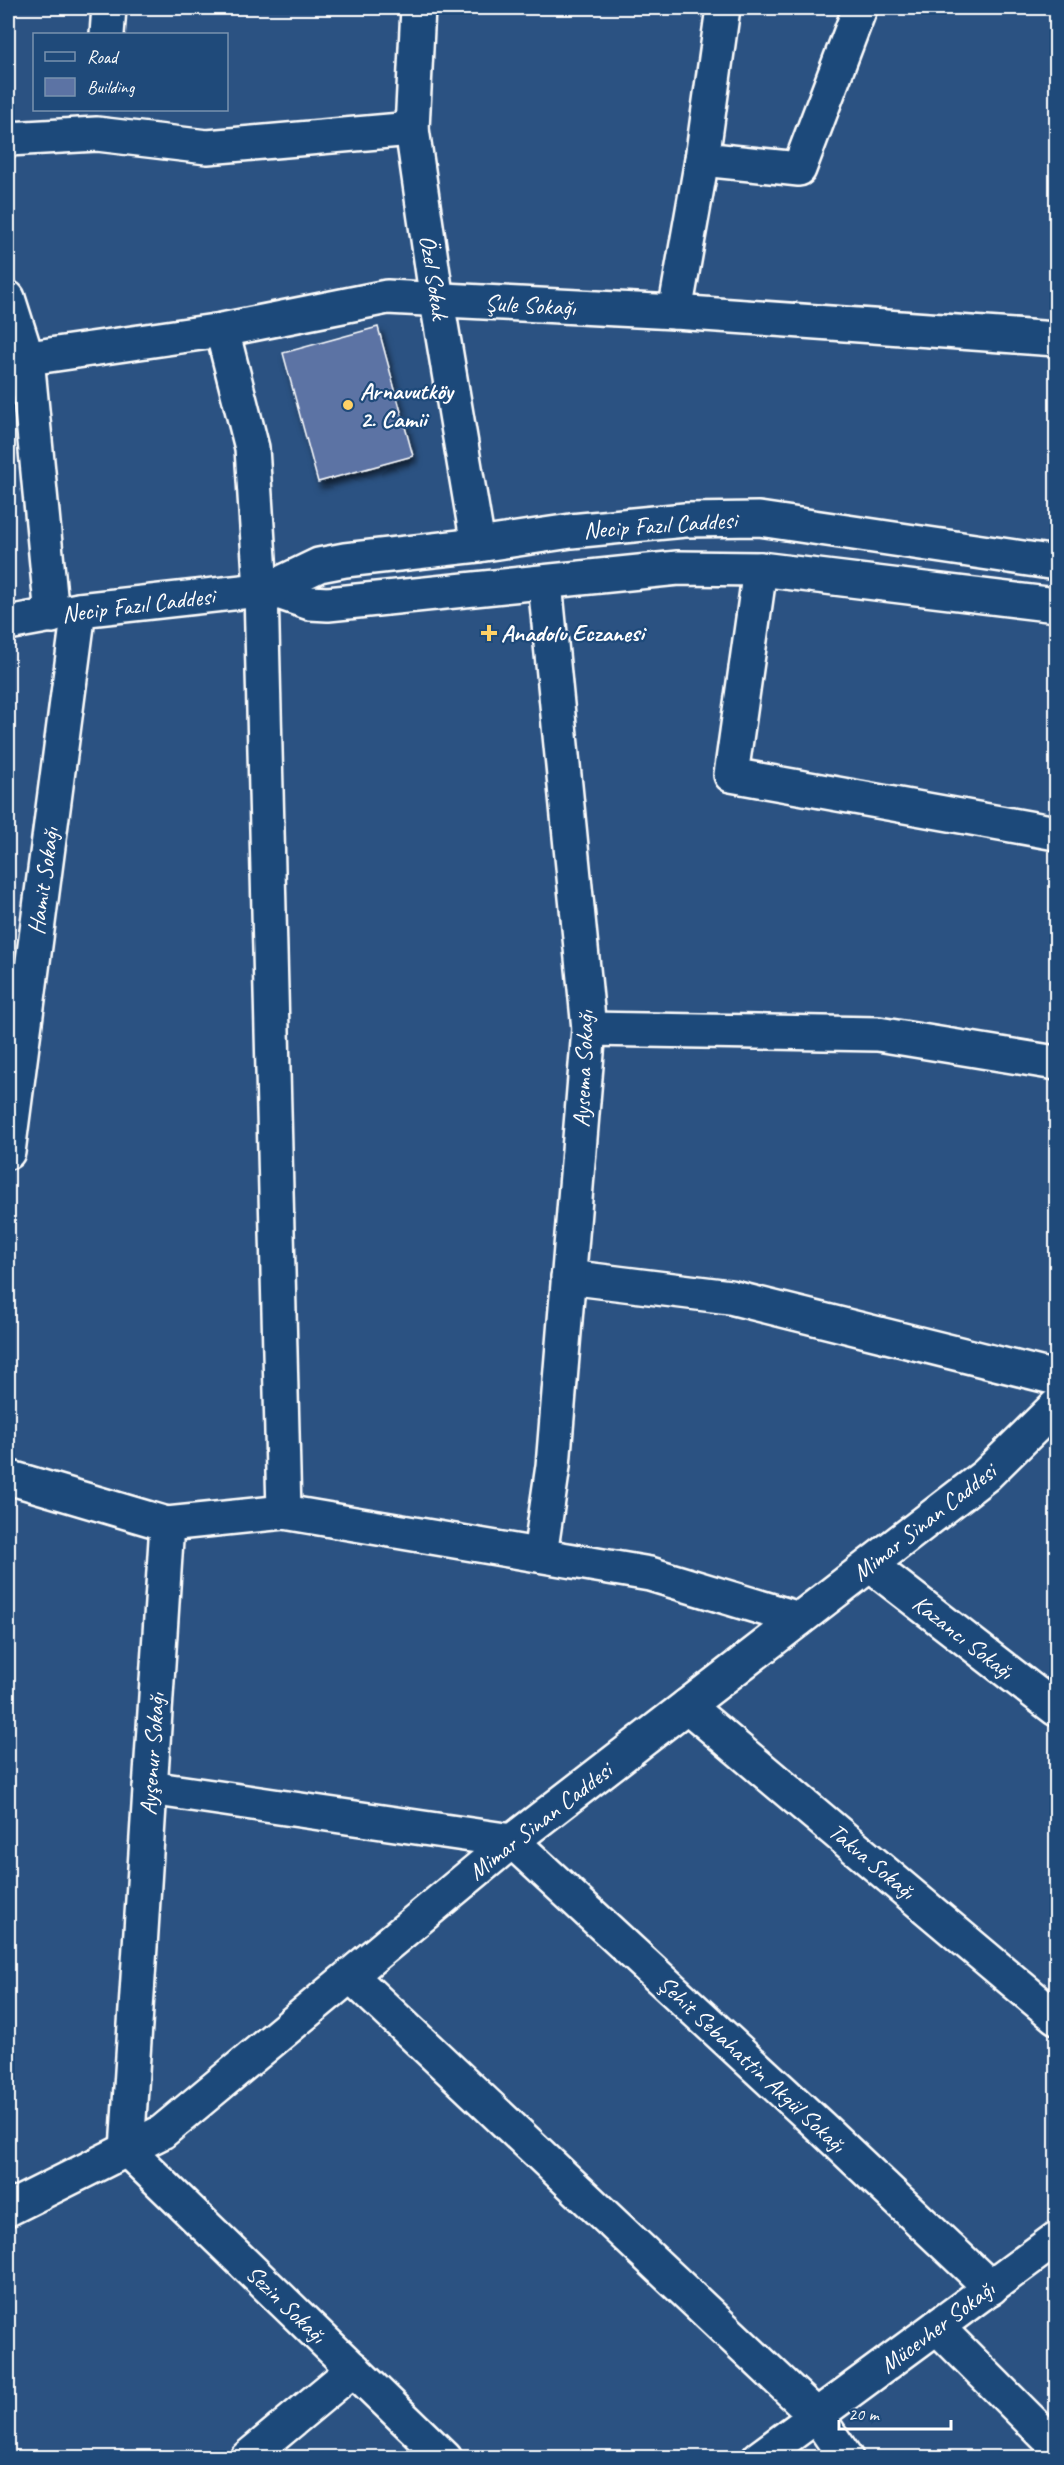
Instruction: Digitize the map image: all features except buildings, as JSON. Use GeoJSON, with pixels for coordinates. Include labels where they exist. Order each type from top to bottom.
{"type":"FeatureCollection","features":[{"type":"Feature","properties":{"kind":"street"},"geometry":{"type":"LineString","coordinates":[[106,33],[109,8]]}},
{"type":"Feature","properties":{"kind":"street","name":"Özel Sokak"},"geometry":{"type":"LineString","coordinates":[[418,8],[412,129],[437,301],[477,545]]}},
{"type":"Feature","properties":{"kind":"street"},"geometry":{"type":"LineString","coordinates":[[675,312],[702,159],[723,8]]}},
{"type":"Feature","properties":{"kind":"street"},"geometry":{"type":"LineString","coordinates":[[702,159],[799,169],[860,8]]}},
{"type":"Feature","properties":{"kind":"street"},"geometry":{"type":"LineString","coordinates":[[8,139],[98,122],[207,147],[412,129]]}},
{"type":"Feature","properties":{"kind":"street","name":"Şule Sokağı"},"geometry":{"type":"LineString","coordinates":[[17,360],[222,330],[387,297],[675,312],[1056,339]]}},
{"type":"Feature","properties":{"kind":"street","name":"Hamit Sokağı"},"geometry":{"type":"LineString","coordinates":[[8,298],[17,360],[65,613],[8,1152]]}},
{"type":"Feature","properties":{"kind":"street"},"geometry":{"type":"LineString","coordinates":[[222,330],[252,448],[265,589],[284,1512]]}},
{"type":"Feature","properties":{"kind":"street","name":"Necip Fazıl Caddesi"},"geometry":{"type":"LineString","coordinates":[[8,623],[65,613],[265,589],[319,565],[571,531],[674,521],[759,519],[1056,563]]}},
{"type":"Feature","properties":{"kind":"street","name":"Necip Fazıl Caddesi"},"geometry":{"type":"LineString","coordinates":[[265,589],[310,603],[328,604],[678,568],[760,568],[1056,605]]}},
{"type":"Feature","properties":{"kind":"street"},"geometry":{"type":"LineString","coordinates":[[760,568],[731,776],[1056,833]]}},
{"type":"Feature","properties":{"kind":"street","name":"Aysema Sokağı"},"geometry":{"type":"LineString","coordinates":[[540,1555],[553,1466],[589,1029],[545,583]]}},
{"type":"Feature","properties":{"kind":"street"},"geometry":{"type":"LineString","coordinates":[[589,1029],[878,1034],[1056,1063]]}},
{"type":"Feature","properties":{"kind":"street"},"geometry":{"type":"LineString","coordinates":[[568,1277],[730,1297],[1056,1378]]}},
{"type":"Feature","properties":{"kind":"street","name":"Mimar Sinan Caddesi"},"geometry":{"type":"LineString","coordinates":[[8,2209],[162,2132],[352,1977],[512,1841],[986,1475],[1056,1406]]}},
{"type":"Feature","properties":{"kind":"street"},"geometry":{"type":"LineString","coordinates":[[8,1477],[167,1524],[284,1512],[650,1574],[799,1619]]}},
{"type":"Feature","properties":{"kind":"street","name":"Ayşenur Sokağı"},"geometry":{"type":"LineString","coordinates":[[127,2150],[167,1524]]}},
{"type":"Feature","properties":{"kind":"street","name":"Kazancı Sokağı"},"geometry":{"type":"LineString","coordinates":[[870,1565],[1056,1709]]}},
{"type":"Feature","properties":{"kind":"street","name":"Takva Sokağı"},"geometry":{"type":"LineString","coordinates":[[687,1706],[1056,2017]]}},
{"type":"Feature","properties":{"kind":"street"},"geometry":{"type":"LineString","coordinates":[[150,1788],[512,1841]]}},
{"type":"Feature","properties":{"kind":"street","name":"Şehit Sebahattin Akgül Sokağı"},"geometry":{"type":"LineString","coordinates":[[512,1841],[991,2288]]}},
{"type":"Feature","properties":{"kind":"street"},"geometry":{"type":"LineString","coordinates":[[352,1977],[818,2416],[846,2457]]}},
{"type":"Feature","properties":{"kind":"street","name":"Sezin Sokağı"},"geometry":{"type":"LineString","coordinates":[[127,2150],[445,2457]]}},
{"type":"Feature","properties":{"kind":"street","name":"Mücevher Sokağı"},"geometry":{"type":"LineString","coordinates":[[759,2457],[818,2416],[1056,2239]]}},
{"type":"Feature","properties":{"kind":"street"},"geometry":{"type":"LineString","coordinates":[[937,2327],[1056,2446]]}},
{"type":"Feature","properties":{"kind":"street"},"geometry":{"type":"LineString","coordinates":[[247,2457],[354,2369]]}},
{"type":"Feature","properties":{"kind":"place","name":"Arnavutköy 2. Camii"},"geometry":{"type":"Point","coordinates":[348,405]}},
{"type":"Feature","properties":{"kind":"place","name":"Anadolu Eczanesi"},"geometry":{"type":"Point","coordinates":[489,633]}}]}
